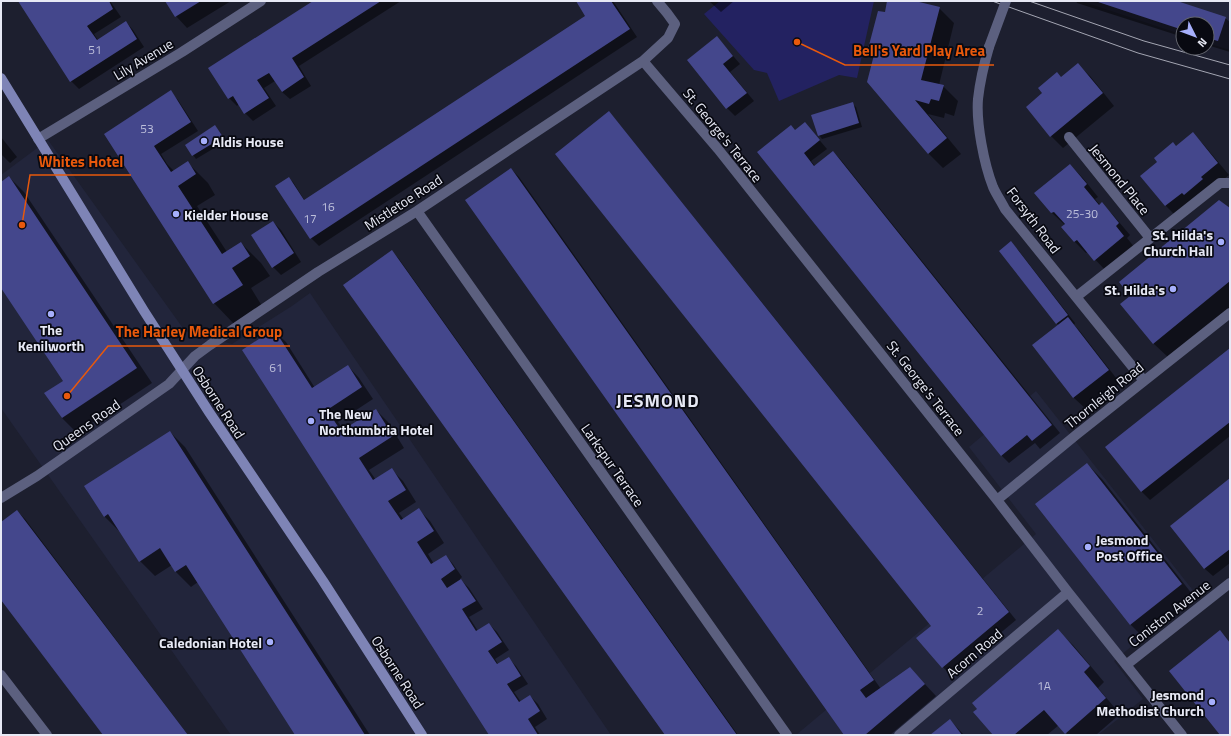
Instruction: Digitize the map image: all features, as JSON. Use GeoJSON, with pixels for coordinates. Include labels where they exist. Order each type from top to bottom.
{"type":"FeatureCollection","features":[{"type":"Feature","properties":{"kind":"main road","name":"Osborne Road"},"geometry":{"type":"LineString","coordinates":[[1,78],[144,311],[221,432],[323,581],[422,735]]}},
{"type":"Feature","properties":{"kind":"street","name":"Lily Avenue"},"geometry":{"type":"LineString","coordinates":[[38,139],[182,52],[261,1]]}},
{"type":"Feature","properties":{"kind":"street","name":"Mistletoe Road"},"geometry":{"type":"LineString","coordinates":[[182,370],[194,356],[318,272],[417,211],[643,61],[668,38],[675,24],[657,1]]}},
{"type":"Feature","properties":{"kind":"street","name":"Forsyth Road"},"geometry":{"type":"LineString","coordinates":[[1006,1],[989,47],[978,100],[980,133],[986,163],[994,187],[1005,209],[1144,381]]}},
{"type":"Feature","properties":{"kind":"street","name":"St. George's Terrace"},"geometry":{"type":"LineString","coordinates":[[643,61],[718,149],[1182,735]]}},
{"type":"Feature","properties":{"kind":"street","name":"Jesmond Place"},"geometry":{"type":"LineString","coordinates":[[1069,137],[1150,238]]}},
{"type":"Feature","properties":{"kind":"street"},"geometry":{"type":"LineString","coordinates":[[1076,297],[1220,183],[1230,183]]}},
{"type":"Feature","properties":{"kind":"street","name":"Larkspur Terrace"},"geometry":{"type":"LineString","coordinates":[[417,211],[787,735]]}},
{"type":"Feature","properties":{"kind":"street","name":"Thornleigh Road"},"geometry":{"type":"LineString","coordinates":[[997,500],[1230,313]]}},
{"type":"Feature","properties":{"kind":"street","name":"Queens Road"},"geometry":{"type":"LineString","coordinates":[[1,498],[37,476],[164,388],[182,370]]}},
{"type":"Feature","properties":{"kind":"street","name":"Coniston Avenue"},"geometry":{"type":"LineString","coordinates":[[1126,664],[1230,583]]}},
{"type":"Feature","properties":{"kind":"street","name":"Acorn Road"},"geometry":{"type":"LineString","coordinates":[[899,735],[1068,592]]}},
{"type":"Feature","properties":{"kind":"street"},"geometry":{"type":"LineString","coordinates":[[1,675],[47,735]]}},
{"type":"Feature","properties":{"kind":"shaded area"},"geometry":{"type":"Polygon","coordinates":[[[720,1],[874,1],[857,78],[839,75],[779,101],[767,73],[754,70],[704,14],[720,1]]]}},
{"type":"Feature","properties":{"kind":"shaded area"},"geometry":{"type":"Polygon","coordinates":[[[1081,1],[1230,1],[1230,50],[1215,45],[1215,16],[1175,16],[1175,32],[1081,1]]]}},
{"type":"Feature","properties":{"kind":"shaded area"},"geometry":{"type":"Polygon","coordinates":[[[48,140],[185,331],[232,344],[310,293],[611,735],[231,735],[1,408],[1,175],[48,140]]]}},
{"type":"Feature","properties":{"kind":"shaded area"},"geometry":{"type":"Polygon","coordinates":[[[1036,391],[1195,593],[1114,661],[1143,699],[1098,735],[796,735],[1036,534],[969,447],[1036,391]]]}},
{"type":"Feature","properties":{"kind":"building"},"geometry":{"type":"Polygon","coordinates":[[[18,1],[109,1],[113,9],[87,26],[97,40],[126,21],[137,39],[70,82],[18,1]]]}},
{"type":"Feature","properties":{"kind":"building"},"geometry":{"type":"Polygon","coordinates":[[[165,1],[201,1],[175,17],[165,1]]]}},
{"type":"Feature","properties":{"kind":"building"},"geometry":{"type":"Polygon","coordinates":[[[313,1],[381,1],[292,58],[304,77],[282,92],[269,73],[257,80],[269,98],[244,114],[233,96],[228,99],[208,68],[313,1]]]}},
{"type":"Feature","properties":{"kind":"building"},"geometry":{"type":"Polygon","coordinates":[[[576,1],[611,1],[630,29],[310,239],[275,186],[289,177],[304,200],[585,16],[576,1]]]}},
{"type":"Feature","properties":{"kind":"building"},"geometry":{"type":"Polygon","coordinates":[[[887,1],[915,1],[940,7],[921,80],[944,85],[939,101],[931,99],[929,104],[915,100],[947,138],[928,154],[867,82],[875,51],[868,49],[878,11],[885,12],[887,1]]]}},
{"type":"Feature","properties":{"kind":"building"},"geometry":{"type":"Polygon","coordinates":[[[1095,1],[1177,1],[1226,17],[1218,41],[1215,40],[1215,16],[1175,16],[1175,27],[1095,1]]]}},
{"type":"Feature","properties":{"kind":"building"},"geometry":{"type":"Polygon","coordinates":[[[717,36],[733,56],[723,64],[747,93],[726,109],[687,60],[717,36]]]}},
{"type":"Feature","properties":{"kind":"building"},"geometry":{"type":"Polygon","coordinates":[[[1078,63],[1103,93],[1050,137],[1026,107],[1042,93],[1038,88],[1057,72],[1061,77],[1078,63]]]}},
{"type":"Feature","properties":{"kind":"building","name":"Kielder House"},"geometry":{"type":"Polygon","coordinates":[[[171,90],[191,122],[154,146],[171,172],[188,161],[196,174],[178,186],[222,254],[241,242],[250,256],[232,268],[243,285],[213,304],[104,134],[171,90]]]}},
{"type":"Feature","properties":{"kind":"building"},"geometry":{"type":"Polygon","coordinates":[[[853,102],[859,123],[818,136],[811,115],[853,102]]]}},
{"type":"Feature","properties":{"kind":"building"},"geometry":{"type":"Polygon","coordinates":[[[609,111],[1009,612],[942,668],[916,638],[931,626],[555,154],[609,111]]]}},
{"type":"Feature","properties":{"kind":"building"},"geometry":{"type":"Polygon","coordinates":[[[805,122],[820,140],[804,153],[814,166],[833,151],[1052,425],[1032,441],[1027,435],[1001,456],[757,152],[791,125],[795,130],[805,122]]]}},
{"type":"Feature","properties":{"kind":"building","name":"Aldis House"},"geometry":{"type":"Polygon","coordinates":[[[215,125],[223,137],[192,156],[185,145],[215,125]]]}},
{"type":"Feature","properties":{"kind":"building"},"geometry":{"type":"Polygon","coordinates":[[[1193,132],[1218,163],[1201,177],[1203,179],[1184,195],[1182,193],[1165,206],[1140,176],[1157,162],[1154,158],[1173,142],[1176,146],[1193,132]]]}},
{"type":"Feature","properties":{"kind":"building"},"geometry":{"type":"Polygon","coordinates":[[[1070,164],[1087,184],[1084,187],[1099,205],[1102,202],[1119,223],[1116,226],[1124,236],[1094,261],[1077,240],[1074,242],[1061,227],[1065,224],[1054,212],[1051,213],[1034,193],[1070,164]]]}},
{"type":"Feature","properties":{"kind":"building"},"geometry":{"type":"Polygon","coordinates":[[[511,168],[874,680],[860,690],[866,698],[910,667],[925,684],[865,735],[844,735],[465,200],[511,168]]]}},
{"type":"Feature","properties":{"kind":"building"},"geometry":{"type":"Polygon","coordinates":[[[9,176],[137,368],[62,418],[44,393],[63,381],[1,288],[1,182],[9,176]]]}},
{"type":"Feature","properties":{"kind":"building","name":"St. Hilda's"},"geometry":{"type":"Polygon","coordinates":[[[1219,200],[1230,208],[1230,281],[1153,344],[1120,304],[1130,296],[1119,282],[1219,200]]]}},
{"type":"Feature","properties":{"kind":"building"},"geometry":{"type":"Polygon","coordinates":[[[273,221],[294,253],[272,268],[251,235],[273,221]]]}},
{"type":"Feature","properties":{"kind":"building"},"geometry":{"type":"Polygon","coordinates":[[[1011,241],[1068,315],[1056,324],[999,251],[1011,241]]]}},
{"type":"Feature","properties":{"kind":"building"},"geometry":{"type":"Polygon","coordinates":[[[392,250],[737,735],[665,735],[343,285],[392,250]]]}},
{"type":"Feature","properties":{"kind":"building"},"geometry":{"type":"Polygon","coordinates":[[[1068,317],[1109,370],[1073,398],[1032,345],[1068,317]]]}},
{"type":"Feature","properties":{"kind":"building"},"geometry":{"type":"Polygon","coordinates":[[[274,329],[312,388],[348,365],[362,387],[327,410],[341,431],[376,409],[393,436],[359,458],[373,480],[392,468],[406,490],[388,501],[401,520],[419,508],[434,531],[417,542],[431,564],[446,555],[455,569],[441,579],[447,588],[461,579],[476,601],[462,609],[476,631],[489,623],[502,642],[488,651],[497,664],[509,657],[521,676],[507,684],[519,702],[530,695],[540,711],[528,719],[538,735],[489,735],[242,350],[274,329]]]}},
{"type":"Feature","properties":{"kind":"building"},"geometry":{"type":"Polygon","coordinates":[[[1230,348],[1230,422],[1141,492],[1105,447],[1230,348]]]}},
{"type":"Feature","properties":{"kind":"building","name":"Caledonian Hotel"},"geometry":{"type":"Polygon","coordinates":[[[170,431],[365,735],[295,735],[186,565],[175,572],[160,548],[139,562],[108,514],[104,517],[84,486],[170,431]]]}},
{"type":"Feature","properties":{"kind":"building"},"geometry":{"type":"Polygon","coordinates":[[[1087,463],[1182,584],[1130,625],[1035,504],[1087,463]]]}},
{"type":"Feature","properties":{"kind":"building"},"geometry":{"type":"Polygon","coordinates":[[[1230,478],[1230,549],[1204,569],[1170,526],[1230,478]]]}},
{"type":"Feature","properties":{"kind":"building"},"geometry":{"type":"Polygon","coordinates":[[[17,510],[188,735],[103,735],[1,600],[1,522],[17,510]]]}},
{"type":"Feature","properties":{"kind":"building"},"geometry":{"type":"Polygon","coordinates":[[[1058,629],[1090,666],[1084,672],[1106,698],[1065,734],[1044,710],[1014,735],[993,735],[973,712],[977,709],[972,703],[1058,629]]]}},
{"type":"Feature","properties":{"kind":"building","name":"Jesmond Methodist Church"},"geometry":{"type":"Polygon","coordinates":[[[1220,630],[1230,643],[1230,734],[1228,735],[1220,735],[1169,671],[1220,630]]]}},
{"type":"Feature","properties":{"kind":"building"},"geometry":{"type":"Polygon","coordinates":[[[950,719],[962,735],[930,735],[950,719]]]}},
{"type":"Feature","properties":{"kind":"tram line"},"geometry":{"type":"LineString","coordinates":[[992,1],[1138,53],[1230,79]]}},
{"type":"Feature","properties":{"kind":"tram line"},"geometry":{"type":"LineString","coordinates":[[1029,1],[1144,41],[1230,65]]}},
{"type":"Feature","properties":{"kind":"place","name":"Bell's Yard Play Area"},"geometry":{"type":"Point","coordinates":[797,42]}},
{"type":"Feature","properties":{"kind":"place","name":"Aldis House"},"geometry":{"type":"Point","coordinates":[204,141]}},
{"type":"Feature","properties":{"kind":"place","name":"Kielder House"},"geometry":{"type":"Point","coordinates":[176,214]}},
{"type":"Feature","properties":{"kind":"place","name":"Whites Hotel"},"geometry":{"type":"Point","coordinates":[22,225]}},
{"type":"Feature","properties":{"kind":"place","name":"St. Hilda's Church Hall"},"geometry":{"type":"Point","coordinates":[1221,242]}},
{"type":"Feature","properties":{"kind":"place","name":"St. Hilda's"},"geometry":{"type":"Point","coordinates":[1173,289]}},
{"type":"Feature","properties":{"kind":"place","name":"The Kenilworth"},"geometry":{"type":"Point","coordinates":[51,314]}},
{"type":"Feature","properties":{"kind":"place","name":"The Harley Medical Group"},"geometry":{"type":"Point","coordinates":[67,396]}},
{"type":"Feature","properties":{"kind":"place","name":"The New Northumbria Hotel"},"geometry":{"type":"Point","coordinates":[311,421]}},
{"type":"Feature","properties":{"kind":"place","name":"Jesmond Post Office"},"geometry":{"type":"Point","coordinates":[1088,547]}},
{"type":"Feature","properties":{"kind":"place","name":"Caledonian Hotel"},"geometry":{"type":"Point","coordinates":[270,642]}},
{"type":"Feature","properties":{"kind":"place","name":"Jesmond Methodist Church"},"geometry":{"type":"Point","coordinates":[1212,702]}},
{"type":"Feature","properties":{"kind":"district","name":"JESMOND"},"geometry":{"type":"Point","coordinates":[658,400]}}]}
